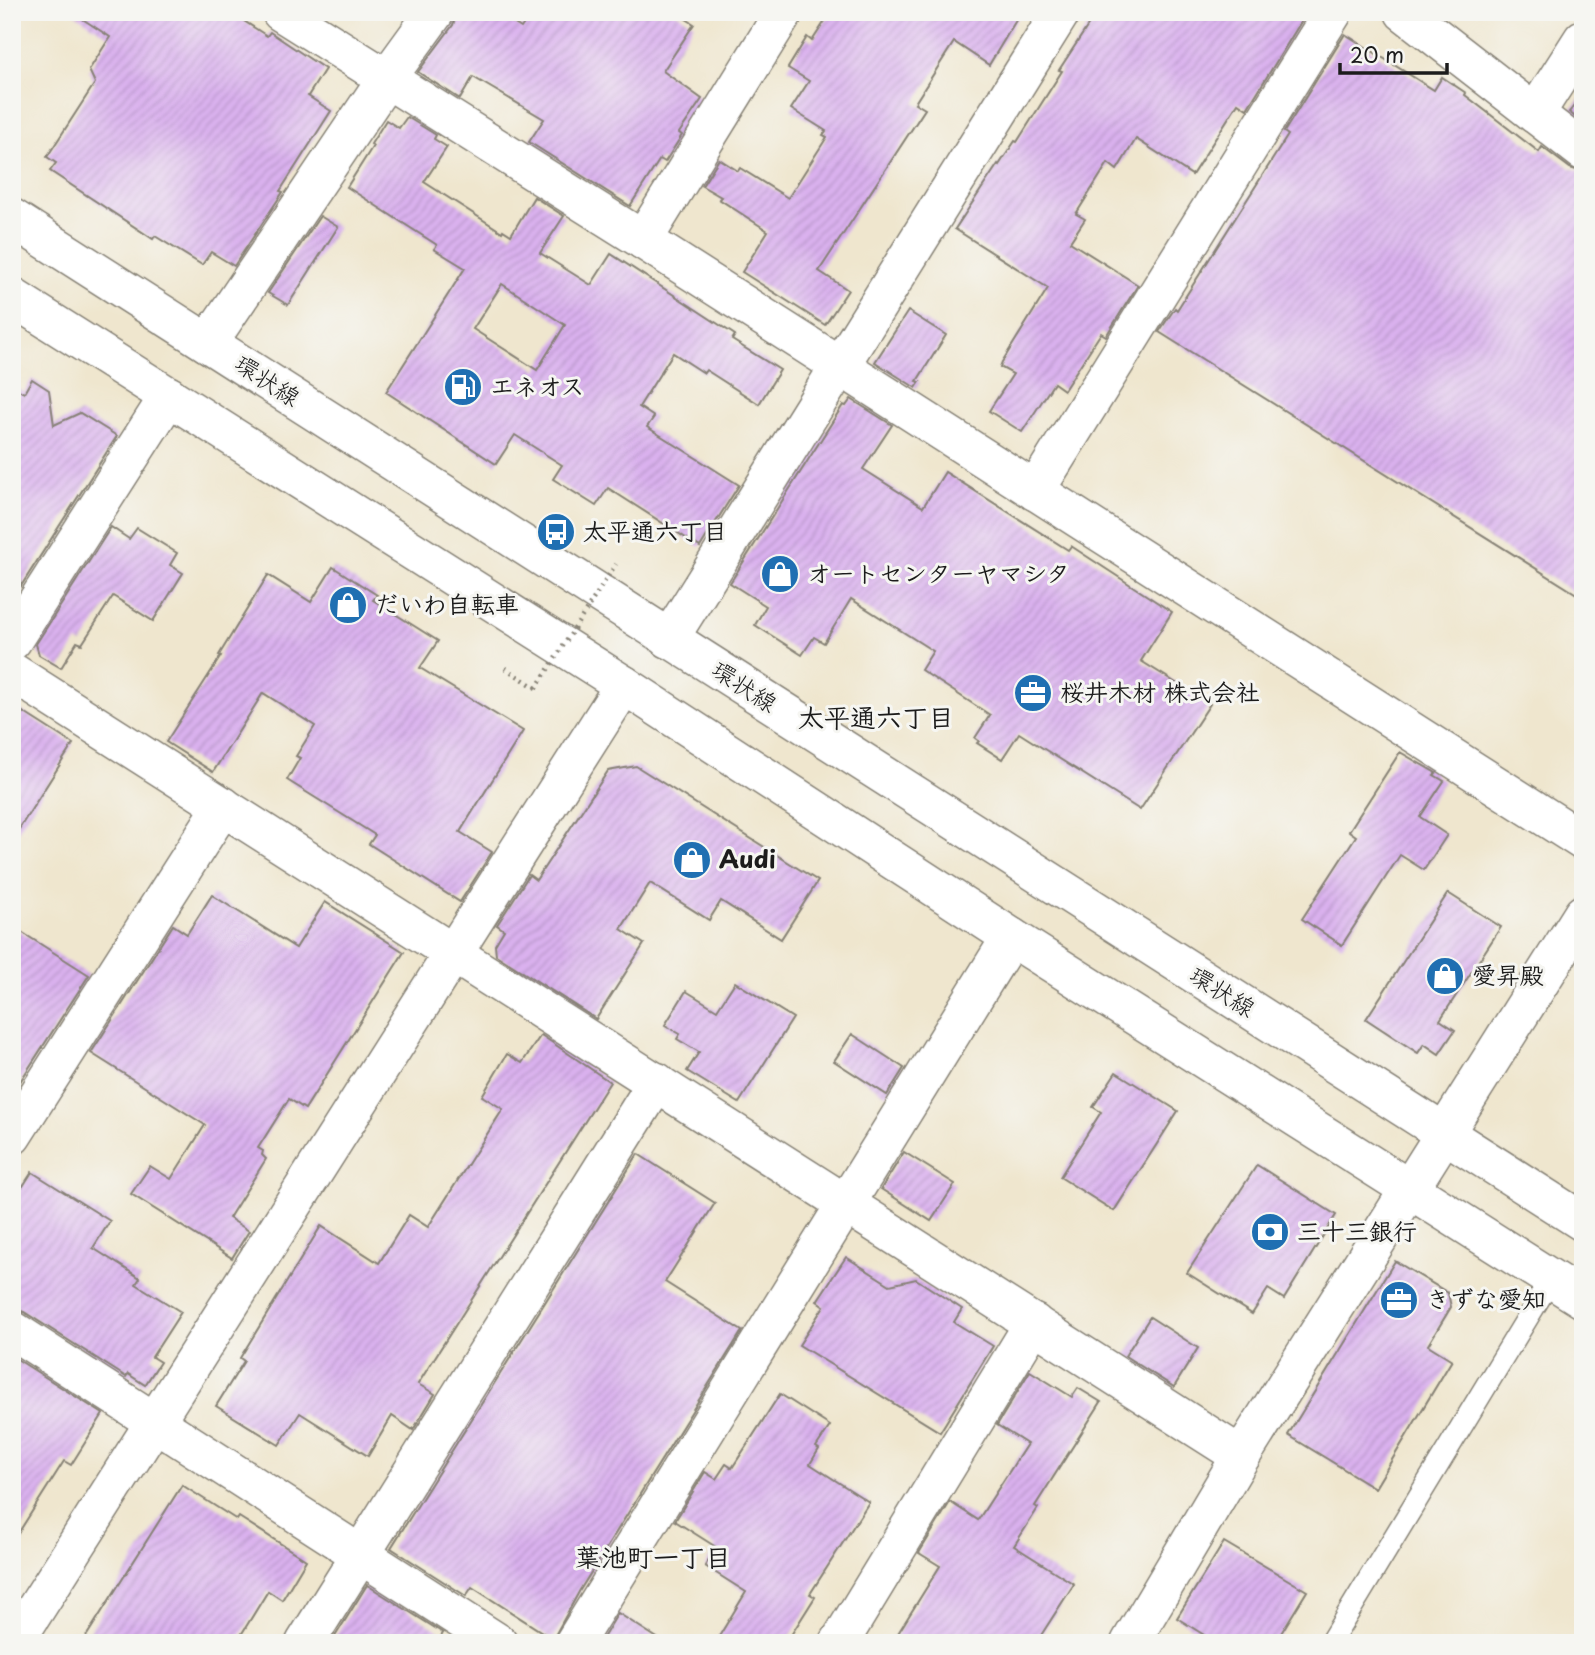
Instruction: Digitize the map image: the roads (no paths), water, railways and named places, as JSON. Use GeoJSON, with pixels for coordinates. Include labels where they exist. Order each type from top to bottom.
{"type":"FeatureCollection","features":[{"type":"Feature","properties":{"kind":"street"},"geometry":{"type":"LineString","coordinates":[[281,12],[643,240],[1583,841]]}},
{"type":"Feature","properties":{"kind":"street"},"geometry":{"type":"LineString","coordinates":[[208,343],[387,78],[435,12]]}},
{"type":"Feature","properties":{"kind":"street"},"geometry":{"type":"LineString","coordinates":[[643,240],[785,12]]}},
{"type":"Feature","properties":{"kind":"street"},"geometry":{"type":"LineString","coordinates":[[670,639],[1061,12]]}},
{"type":"Feature","properties":{"kind":"street"},"geometry":{"type":"LineString","coordinates":[[1035,491],[1333,12]]}},
{"type":"Feature","properties":{"kind":"street"},"geometry":{"type":"LineString","coordinates":[[1404,12],[1583,151]]}},
{"type":"Feature","properties":{"kind":"street"},"geometry":{"type":"LineString","coordinates":[[1535,114],[1583,39]]}},
{"type":"Feature","properties":{"kind":"street","name":"環状線"},"geometry":{"type":"LineString","coordinates":[[12,218],[1583,1223]]}},
{"type":"Feature","properties":{"kind":"street"},"geometry":{"type":"LineString","coordinates":[[12,296],[624,685],[1011,937],[1583,1299]]}},
{"type":"Feature","properties":{"kind":"street"},"geometry":{"type":"LineString","coordinates":[[12,641],[169,396]]}},
{"type":"Feature","properties":{"kind":"street"},"geometry":{"type":"LineString","coordinates":[[12,672],[1241,1456]]}},
{"type":"Feature","properties":{"kind":"street"},"geometry":{"type":"LineString","coordinates":[[14,1643],[624,685]]}},
{"type":"Feature","properties":{"kind":"street"},"geometry":{"type":"LineString","coordinates":[[12,1136],[223,806]]}},
{"type":"Feature","properties":{"kind":"street"},"geometry":{"type":"LineString","coordinates":[[1130,1643],[1241,1456],[1583,914]]}},
{"type":"Feature","properties":{"kind":"street"},"geometry":{"type":"LineString","coordinates":[[573,1643],[1011,937]]}},
{"type":"Feature","properties":{"kind":"street"},"geometry":{"type":"LineString","coordinates":[[305,1643],[657,1082]]}},
{"type":"Feature","properties":{"kind":"street"},"geometry":{"type":"LineString","coordinates":[[839,1643],[1034,1323]]}},
{"type":"Feature","properties":{"kind":"street"},"geometry":{"type":"LineString","coordinates":[[12,1330],[498,1643]]}},
{"type":"Feature","properties":{"kind":"lane"},"geometry":{"type":"LineString","coordinates":[[1331,1643],[1551,1279]]}},
{"type":"Feature","properties":{"kind":"place","name":"エネオス"},"geometry":{"type":"Point","coordinates":[463,387]}},
{"type":"Feature","properties":{"kind":"place","name":"太平通六丁目"},"geometry":{"type":"Point","coordinates":[556,532]}},
{"type":"Feature","properties":{"kind":"place","name":"オートセンターヤマシタ"},"geometry":{"type":"Point","coordinates":[780,574]}},
{"type":"Feature","properties":{"kind":"place","name":"だいわ自転車"},"geometry":{"type":"Point","coordinates":[348,605]}},
{"type":"Feature","properties":{"kind":"place","name":"桜井木材 株式会社"},"geometry":{"type":"Point","coordinates":[1033,693]}},
{"type":"Feature","properties":{"kind":"place","name":"Audi"},"geometry":{"type":"Point","coordinates":[692,860]}},
{"type":"Feature","properties":{"kind":"place","name":"愛昇殿"},"geometry":{"type":"Point","coordinates":[1445,976]}},
{"type":"Feature","properties":{"kind":"place","name":"三十三銀行"},"geometry":{"type":"Point","coordinates":[1270,1232]}},
{"type":"Feature","properties":{"kind":"place","name":"きずな愛知"},"geometry":{"type":"Point","coordinates":[1399,1300]}},
{"type":"Feature","properties":{"kind":"district","name":"太平通六丁目"},"geometry":{"type":"Point","coordinates":[876,718]}},
{"type":"Feature","properties":{"kind":"district","name":"葉池町一丁目"},"geometry":{"type":"Point","coordinates":[653,1558]}}]}
